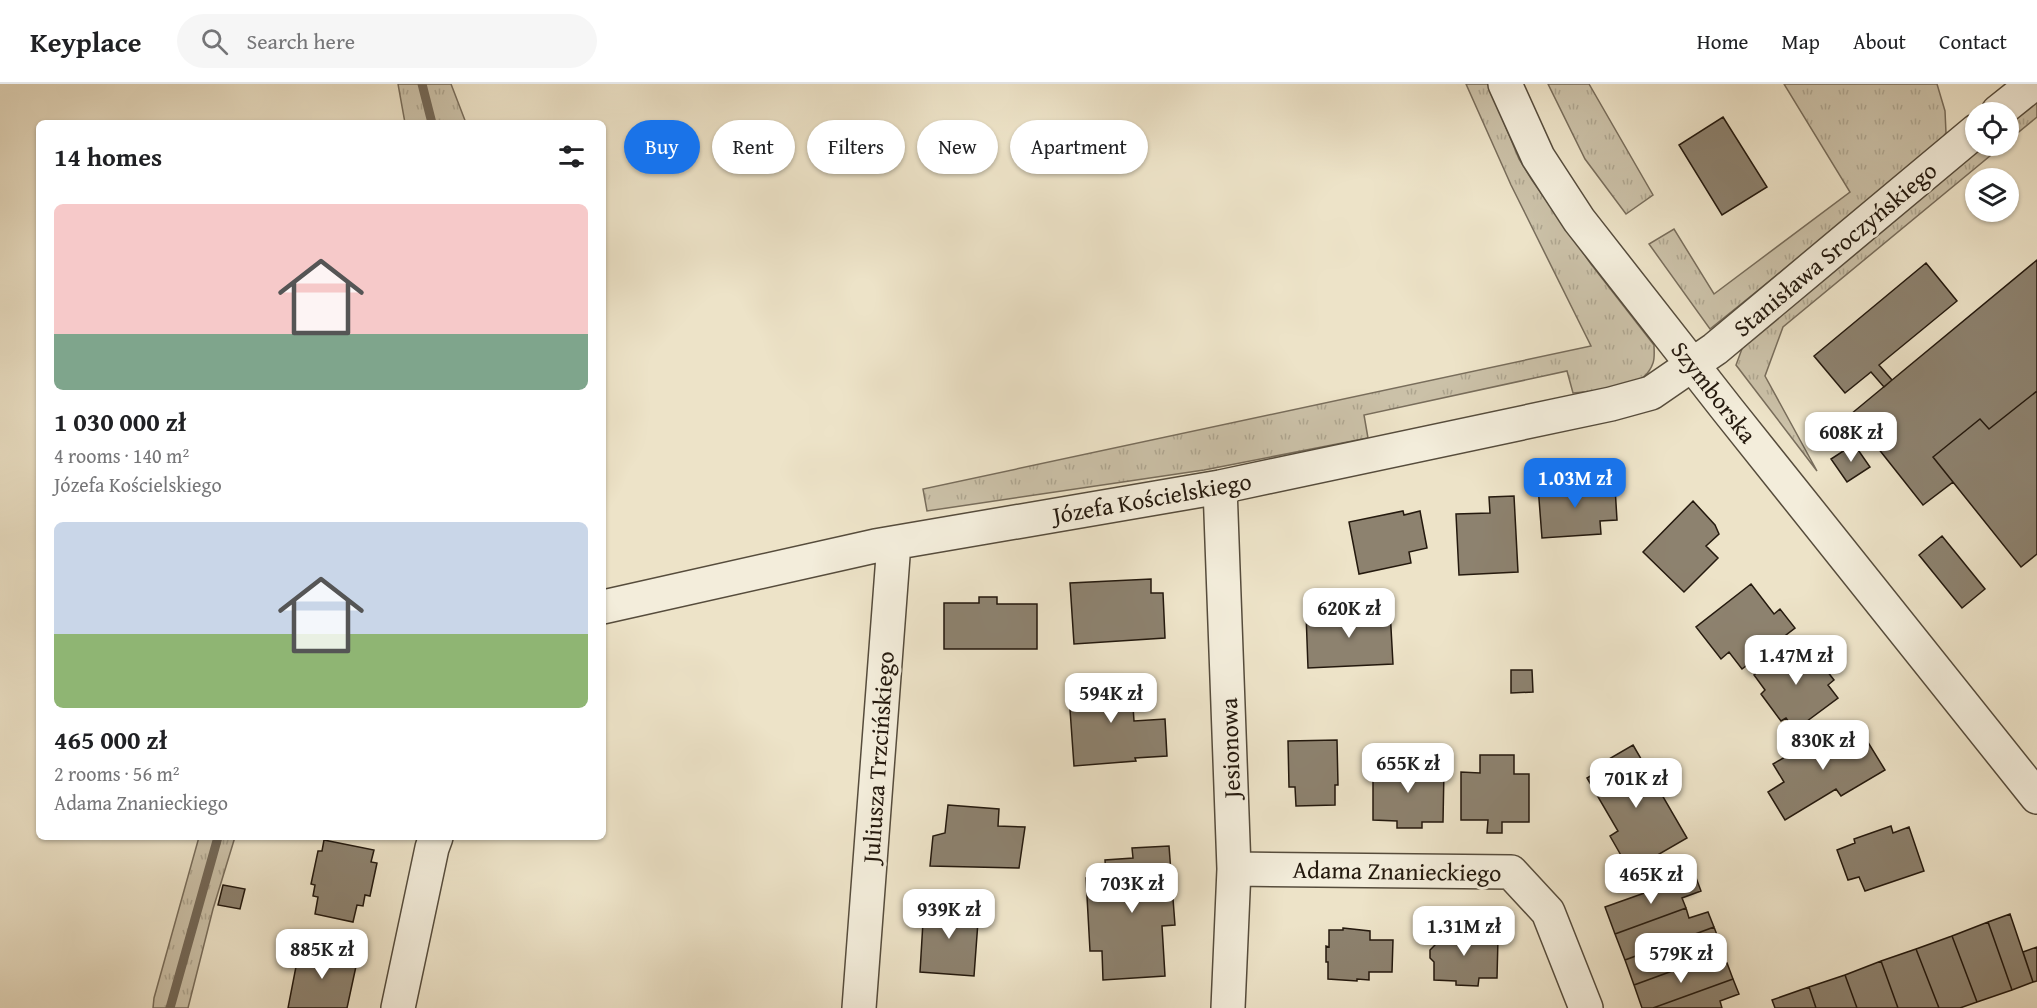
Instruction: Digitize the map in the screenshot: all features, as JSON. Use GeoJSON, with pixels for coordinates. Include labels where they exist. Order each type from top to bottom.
{"type":"FeatureCollection","features":[{"type":"Feature","properties":{"kind":"street","name":"Szymborska"},"geometry":{"type":"LineString","coordinates":[[1505,84],[1538,157],[1579,220],[2036,793]]}},
{"type":"Feature","properties":{"kind":"street"},"geometry":{"type":"LineString","coordinates":[[2010,102],[2033,84]]}},
{"type":"Feature","properties":{"kind":"street","name":"Stanisława Sroczyńskiego"},"geometry":{"type":"LineString","coordinates":[[1692,364],[1715,349],[1965,140]]}},
{"type":"Feature","properties":{"kind":"street","name":"Józefa Kościelskiego"},"geometry":{"type":"LineString","coordinates":[[606,606],[894,543],[1220,487],[1611,404],[1651,393],[1692,364]]}},
{"type":"Feature","properties":{"kind":"street","name":"Jesionowa"},"geometry":{"type":"LineString","coordinates":[[1220,487],[1234,869],[1228,1008]]}},
{"type":"Feature","properties":{"kind":"street","name":"Juliusza Trzcińskiego"},"geometry":{"type":"LineString","coordinates":[[859,1008],[894,543]]}},
{"type":"Feature","properties":{"kind":"street"},"geometry":{"type":"LineString","coordinates":[[398,1008],[435,840]]}},
{"type":"Feature","properties":{"kind":"street","name":"Adama Znanieckiego"},"geometry":{"type":"LineString","coordinates":[[1234,869],[1511,872],[1548,912],[1586,1008]]}},
{"type":"Feature","properties":{"kind":"green space"},"geometry":{"type":"Polygon","coordinates":[[[398,84],[451,84],[465,120],[404,120],[398,84]]]}},
{"type":"Feature","properties":{"kind":"green space"},"geometry":{"type":"Polygon","coordinates":[[[1466,84],[1488,84],[1519,159],[1532,180],[1591,264],[1654,345],[1653,363],[1648,373],[1640,380],[1619,388],[1573,393],[1567,371],[1364,415],[1368,438],[1204,470],[927,511],[923,489],[1591,346],[1511,185],[1466,84]]]}},
{"type":"Feature","properties":{"kind":"green space"},"geometry":{"type":"Polygon","coordinates":[[[1548,84],[1589,84],[1653,195],[1626,214],[1585,159],[1548,84]]]}},
{"type":"Feature","properties":{"kind":"green space"},"geometry":{"type":"Polygon","coordinates":[[[1784,84],[1937,84],[1945,111],[1946,133],[1935,148],[1710,329],[1649,244],[1674,229],[1714,294],[1850,192],[1784,84]]]}},
{"type":"Feature","properties":{"kind":"green space"},"geometry":{"type":"Polygon","coordinates":[[[2037,95],[2037,117],[2019,132],[2019,111],[2037,95]]]}},
{"type":"Feature","properties":{"kind":"green space"},"geometry":{"type":"Polygon","coordinates":[[[1966,156],[1990,156],[1975,168],[1965,168],[1965,177],[1783,327],[1765,376],[1817,471],[1736,365],[1743,346],[1966,156]]]}},
{"type":"Feature","properties":{"kind":"green space"},"geometry":{"type":"Polygon","coordinates":[[[198,840],[234,840],[213,909],[188,1008],[153,1008],[198,840]]]}},
{"type":"Feature","properties":{"kind":"building"},"geometry":{"type":"Polygon","coordinates":[[[1723,117],[1767,187],[1722,215],[1679,145],[1723,117]]]}},
{"type":"Feature","properties":{"kind":"building"},"geometry":{"type":"Polygon","coordinates":[[[2037,260],[2037,391],[1989,429],[1980,419],[1933,457],[1953,482],[1923,505],[1851,414],[2037,260]]]}},
{"type":"Feature","properties":{"kind":"building"},"geometry":{"type":"Polygon","coordinates":[[[1926,263],[1957,301],[1879,365],[1892,380],[1884,387],[1871,372],[1845,393],[1814,356],[1926,263]]]}},
{"type":"Feature","properties":{"kind":"building"},"geometry":{"type":"Polygon","coordinates":[[[2037,391],[2037,554],[2021,567],[1933,457],[1980,419],[1989,429],[2037,391]]]}},
{"type":"Feature","properties":{"kind":"building"},"geometry":{"type":"Polygon","coordinates":[[[1854,444],[1870,467],[1847,482],[1831,459],[1854,444]]]}},
{"type":"Feature","properties":{"kind":"building"},"geometry":{"type":"Polygon","coordinates":[[[1598,482],[1598,488],[1615,487],[1617,520],[1600,521],[1601,534],[1542,538],[1538,486],[1598,482]]]}},
{"type":"Feature","properties":{"kind":"building"},"geometry":{"type":"Polygon","coordinates":[[[1514,496],[1518,572],[1459,575],[1456,514],[1490,513],[1489,497],[1514,496]]]}},
{"type":"Feature","properties":{"kind":"building"},"geometry":{"type":"Polygon","coordinates":[[[1693,501],[1715,525],[1719,534],[1706,546],[1718,558],[1684,592],[1643,552],[1693,501]]]}},
{"type":"Feature","properties":{"kind":"building"},"geometry":{"type":"Polygon","coordinates":[[[1403,511],[1404,515],[1420,511],[1427,548],[1409,552],[1411,563],[1359,574],[1349,522],[1403,511]]]}},
{"type":"Feature","properties":{"kind":"building"},"geometry":{"type":"Polygon","coordinates":[[[1942,536],[1985,589],[1962,608],[1919,555],[1942,536]]]}},
{"type":"Feature","properties":{"kind":"building"},"geometry":{"type":"Polygon","coordinates":[[[1151,579],[1151,593],[1163,593],[1165,638],[1074,644],[1070,583],[1151,579]]]}},
{"type":"Feature","properties":{"kind":"building"},"geometry":{"type":"Polygon","coordinates":[[[1751,584],[1774,614],[1780,609],[1795,628],[1742,669],[1729,652],[1721,659],[1696,627],[1751,584]]]}},
{"type":"Feature","properties":{"kind":"building"},"geometry":{"type":"Polygon","coordinates":[[[979,597],[997,597],[997,604],[1037,604],[1037,649],[944,649],[944,603],[979,603],[979,597]]]}},
{"type":"Feature","properties":{"kind":"building"},"geometry":{"type":"Polygon","coordinates":[[[1390,610],[1393,664],[1308,668],[1306,613],[1390,610]]]}},
{"type":"Feature","properties":{"kind":"building"},"geometry":{"type":"Polygon","coordinates":[[[1797,643],[1808,657],[1813,653],[1834,680],[1828,685],[1838,698],[1795,730],[1786,718],[1781,721],[1761,694],[1765,690],[1754,675],[1797,643]]]}},
{"type":"Feature","properties":{"kind":"building"},"geometry":{"type":"Polygon","coordinates":[[[1511,670],[1532,670],[1533,692],[1511,693],[1511,670]]]}},
{"type":"Feature","properties":{"kind":"building"},"geometry":{"type":"Polygon","coordinates":[[[1131,677],[1134,721],[1165,719],[1167,756],[1074,766],[1068,681],[1131,677]]]}},
{"type":"Feature","properties":{"kind":"building"},"geometry":{"type":"Polygon","coordinates":[[[1842,724],[1855,746],[1866,739],[1885,770],[1841,796],[1836,789],[1785,820],[1768,792],[1784,782],[1773,764],[1842,724]]]}},
{"type":"Feature","properties":{"kind":"building"},"geometry":{"type":"Polygon","coordinates":[[[1337,740],[1338,785],[1335,785],[1335,805],[1296,806],[1295,787],[1289,787],[1288,741],[1337,740]]]}},
{"type":"Feature","properties":{"kind":"building"},"geometry":{"type":"Polygon","coordinates":[[[1633,745],[1687,838],[1630,871],[1610,836],[1618,831],[1587,778],[1604,768],[1602,763],[1633,745]]]}},
{"type":"Feature","properties":{"kind":"building"},"geometry":{"type":"Polygon","coordinates":[[[1480,755],[1514,755],[1514,774],[1529,774],[1529,822],[1502,822],[1502,833],[1487,833],[1488,820],[1461,820],[1461,772],[1480,773],[1480,755]]]}},
{"type":"Feature","properties":{"kind":"building"},"geometry":{"type":"Polygon","coordinates":[[[1391,760],[1423,760],[1423,769],[1444,769],[1443,822],[1422,822],[1422,828],[1397,828],[1397,821],[1373,820],[1373,767],[1391,767],[1391,760]]]}},
{"type":"Feature","properties":{"kind":"building"},"geometry":{"type":"Polygon","coordinates":[[[948,805],[999,809],[998,826],[1025,827],[1019,868],[930,866],[933,836],[945,833],[948,805]]]}},
{"type":"Feature","properties":{"kind":"building"},"geometry":{"type":"Polygon","coordinates":[[[1891,826],[1893,833],[1909,827],[1924,871],[1865,891],[1859,877],[1848,880],[1837,850],[1855,843],[1854,839],[1891,826]]]}},
{"type":"Feature","properties":{"kind":"building"},"geometry":{"type":"Polygon","coordinates":[[[324,840],[374,850],[371,862],[377,863],[370,896],[365,895],[363,906],[357,905],[353,922],[315,914],[318,897],[313,896],[315,885],[311,884],[318,851],[322,851],[324,840]]]}},
{"type":"Feature","properties":{"kind":"building"},"geometry":{"type":"Polygon","coordinates":[[[1169,846],[1175,925],[1162,926],[1165,976],[1103,980],[1102,951],[1090,951],[1086,878],[1106,877],[1105,860],[1133,858],[1132,848],[1169,846]]]}},
{"type":"Feature","properties":{"kind":"building"},"geometry":{"type":"Polygon","coordinates":[[[1695,875],[1701,891],[1682,898],[1686,908],[1615,934],[1605,907],[1695,875]]]}},
{"type":"Feature","properties":{"kind":"building"},"geometry":{"type":"Polygon","coordinates":[[[223,885],[245,889],[240,909],[218,905],[223,885]]]}},
{"type":"Feature","properties":{"kind":"building"},"geometry":{"type":"Polygon","coordinates":[[[924,905],[979,908],[974,976],[920,972],[924,905]]]}},
{"type":"Feature","properties":{"kind":"building"},"geometry":{"type":"Polygon","coordinates":[[[1686,908],[1689,918],[1708,912],[1714,927],[1625,960],[1615,934],[1686,908]]]}},
{"type":"Feature","properties":{"kind":"building"},"geometry":{"type":"Polygon","coordinates":[[[2010,914],[2033,982],[2012,990],[1988,922],[2010,914]]]}},
{"type":"Feature","properties":{"kind":"building"},"geometry":{"type":"Polygon","coordinates":[[[1988,922],[2012,990],[1977,1002],[1952,936],[1988,922]]]}},
{"type":"Feature","properties":{"kind":"building"},"geometry":{"type":"Polygon","coordinates":[[[1435,927],[1461,928],[1460,934],[1479,934],[1479,937],[1498,938],[1497,978],[1479,978],[1478,986],[1456,985],[1456,981],[1434,980],[1434,962],[1430,958],[1430,950],[1435,945],[1435,927]]]}},
{"type":"Feature","properties":{"kind":"building"},"geometry":{"type":"Polygon","coordinates":[[[1714,927],[1720,943],[1701,949],[1705,959],[1634,985],[1625,960],[1714,927]]]}},
{"type":"Feature","properties":{"kind":"building"},"geometry":{"type":"Polygon","coordinates":[[[1343,928],[1370,931],[1370,940],[1393,940],[1392,972],[1369,972],[1369,980],[1328,979],[1326,946],[1329,947],[1329,930],[1343,930],[1343,928]]]}},
{"type":"Feature","properties":{"kind":"building"},"geometry":{"type":"Polygon","coordinates":[[[1952,936],[1977,1002],[1960,1008],[1939,1008],[1916,949],[1952,936]]]}},
{"type":"Feature","properties":{"kind":"building"},"geometry":{"type":"Polygon","coordinates":[[[300,946],[358,957],[347,1008],[288,1008],[300,946]]]}},
{"type":"Feature","properties":{"kind":"building"},"geometry":{"type":"Polygon","coordinates":[[[2037,947],[2037,981],[2033,982],[2023,952],[2037,947]]]}},
{"type":"Feature","properties":{"kind":"building"},"geometry":{"type":"Polygon","coordinates":[[[1916,949],[1939,1008],[1898,1008],[1881,961],[1916,949]]]}},
{"type":"Feature","properties":{"kind":"building"},"geometry":{"type":"Polygon","coordinates":[[[1705,959],[1708,970],[1727,963],[1733,979],[1653,1008],[1642,1008],[1634,985],[1705,959]]]}},
{"type":"Feature","properties":{"kind":"building"},"geometry":{"type":"Polygon","coordinates":[[[1881,961],[1898,1008],[1857,1008],[1845,975],[1881,961]]]}},
{"type":"Feature","properties":{"kind":"building"},"geometry":{"type":"Polygon","coordinates":[[[1845,975],[1857,1008],[1816,1008],[1809,987],[1845,975]]]}},
{"type":"Feature","properties":{"kind":"building"},"geometry":{"type":"Polygon","coordinates":[[[1733,979],[1739,994],[1720,1001],[1722,1008],[1653,1008],[1733,979]]]}},
{"type":"Feature","properties":{"kind":"building"},"geometry":{"type":"Polygon","coordinates":[[[1809,987],[1816,1008],[1775,1008],[1772,1000],[1809,987]]]}},
{"type":"Feature","properties":{"kind":"waterway"},"geometry":{"type":"LineString","coordinates":[[422,84],[431,120]]}},
{"type":"Feature","properties":{"kind":"waterway"},"geometry":{"type":"LineString","coordinates":[[170,1008],[217,840]]}}]}
